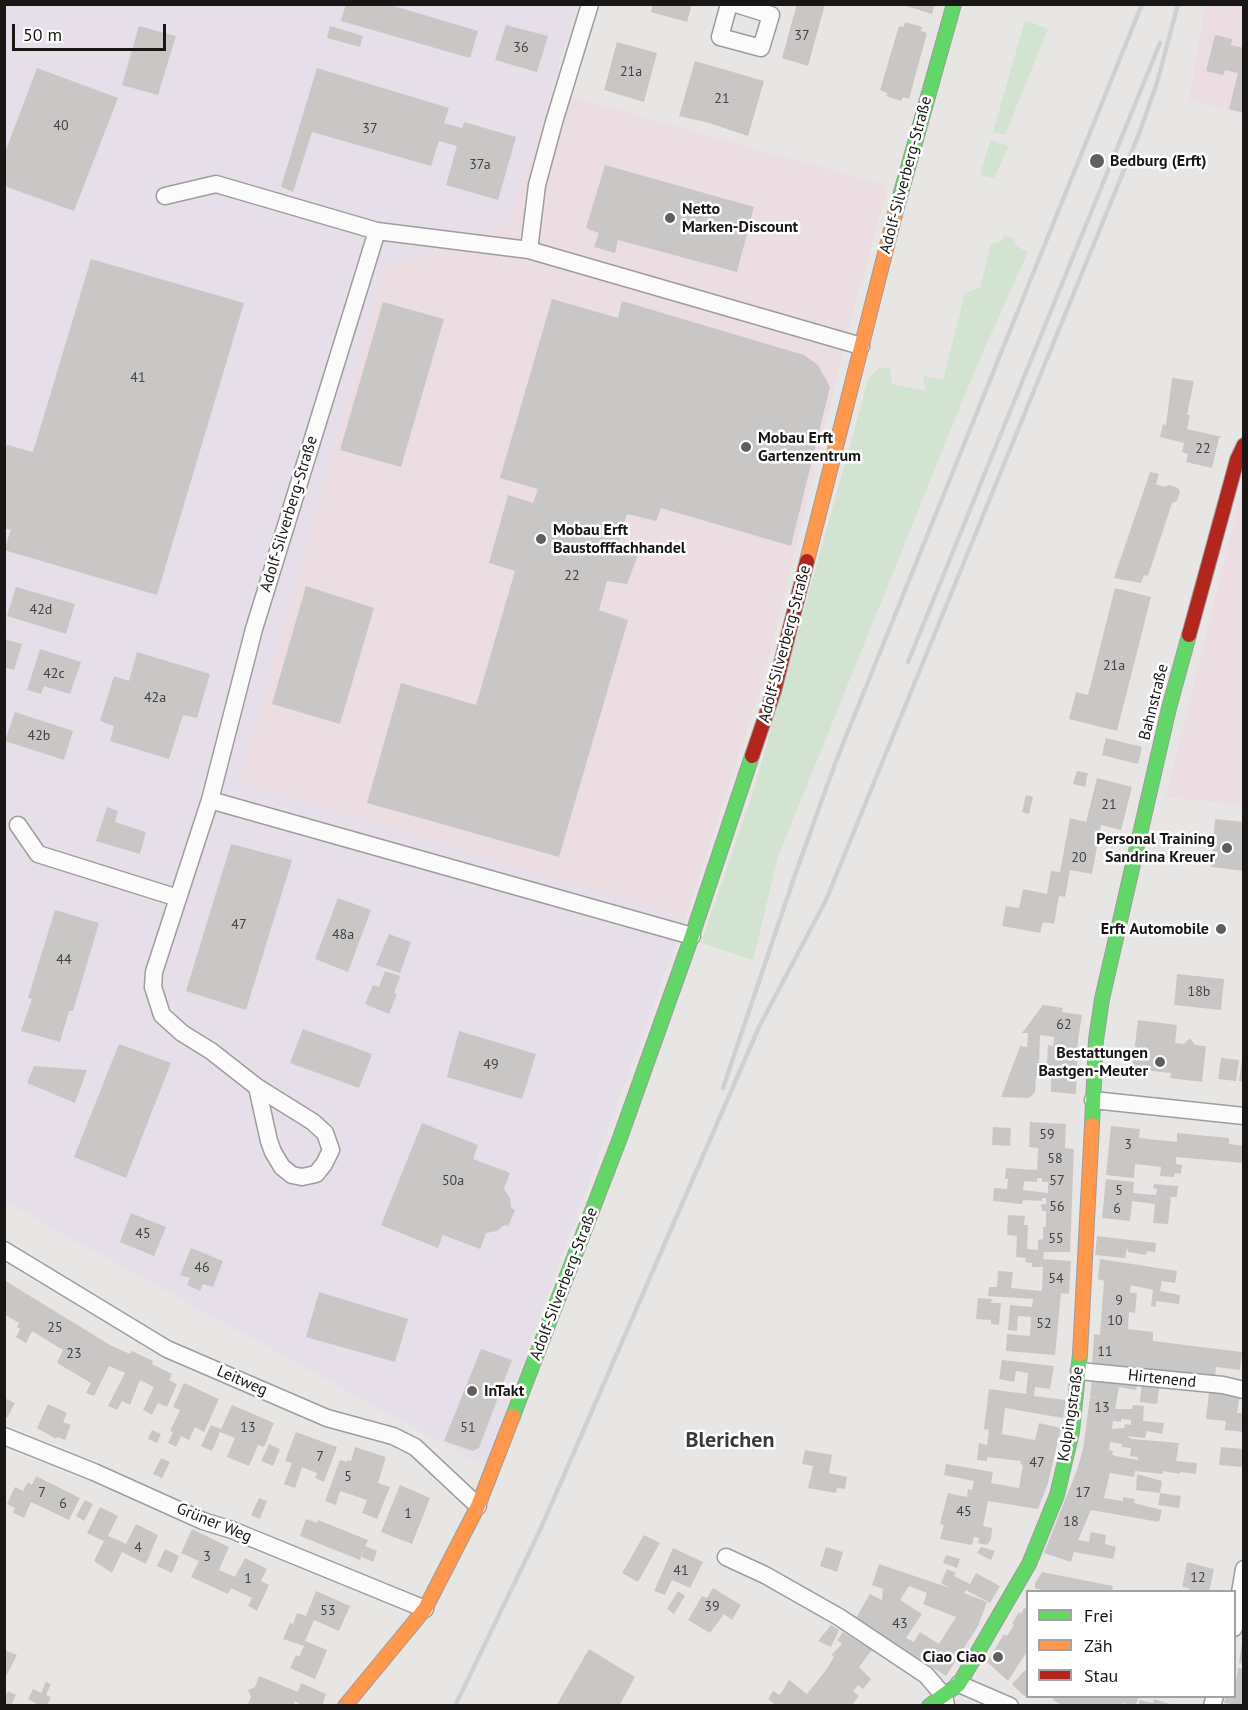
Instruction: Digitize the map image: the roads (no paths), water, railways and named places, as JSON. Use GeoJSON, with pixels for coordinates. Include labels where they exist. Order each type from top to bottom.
{"type":"FeatureCollection","features":[{"type":"Feature","properties":{"kind":"street"},"geometry":{"type":"LineString","coordinates":[[529,250],[537,185],[590,4]]}},
{"type":"Feature","properties":{"kind":"street"},"geometry":{"type":"LineString","coordinates":[[729,4],[720,37],[761,48],[771,15],[736,4]]}},
{"type":"Feature","properties":{"kind":"street","name":"Adolf-Silverberg-Straße"},"geometry":{"type":"LineString","coordinates":[[345,1706],[424,1609],[478,1506],[605,1178],[692,936],[774,691],[902,186],[954,4]]}},
{"type":"Feature","properties":{"kind":"street"},"geometry":{"type":"LineString","coordinates":[[165,196],[216,184],[376,231],[529,250],[861,346]]}},
{"type":"Feature","properties":{"kind":"street","name":"Adolf-Silverberg-Straße"},"geometry":{"type":"LineString","coordinates":[[257,1087],[269,1141],[282,1167],[292,1175],[302,1177],[316,1174],[331,1150],[325,1133],[313,1122],[257,1087],[211,1051],[182,1033],[162,1015],[153,987],[154,972],[210,800],[254,628],[376,231]]}},
{"type":"Feature","properties":{"kind":"street","name":"Bahnstraße"},"geometry":{"type":"LineString","coordinates":[[1108,970],[1169,708],[1237,460],[1244,445]]}},
{"type":"Feature","properties":{"kind":"street"},"geometry":{"type":"LineString","coordinates":[[210,800],[692,936]]}},
{"type":"Feature","properties":{"kind":"street"},"geometry":{"type":"LineString","coordinates":[[18,825],[38,854],[178,898]]}},
{"type":"Feature","properties":{"kind":"street","name":"Kolpingstraße"},"geometry":{"type":"LineString","coordinates":[[929,1706],[945,1701],[959,1684],[1029,1564],[1057,1495],[1072,1432],[1079,1371],[1096,1040],[1108,970]]}},
{"type":"Feature","properties":{"kind":"street"},"geometry":{"type":"LineString","coordinates":[[1093,1100],[1244,1116]]}},
{"type":"Feature","properties":{"kind":"street","name":"Leitweg"},"geometry":{"type":"LineString","coordinates":[[4,1250],[167,1349],[327,1418],[393,1436],[415,1447],[478,1506]]}},
{"type":"Feature","properties":{"kind":"street","name":"Hirtenend"},"geometry":{"type":"LineString","coordinates":[[1079,1371],[1224,1385],[1244,1390]]}},
{"type":"Feature","properties":{"kind":"street","name":"Grüner Weg"},"geometry":{"type":"LineString","coordinates":[[4,1436],[94,1472],[203,1521],[232,1530],[424,1609]]}},
{"type":"Feature","properties":{"kind":"street"},"geometry":{"type":"LineString","coordinates":[[726,1557],[765,1575],[839,1617],[926,1675],[945,1701]]}},
{"type":"Feature","properties":{"kind":"street"},"geometry":{"type":"LineString","coordinates":[[1236,1616],[1244,1569]]}},
{"type":"Feature","properties":{"kind":"street"},"geometry":{"type":"LineString","coordinates":[[959,1684],[1010,1706]]}},
{"type":"Feature","properties":{"kind":"railway"},"geometry":{"type":"LineString","coordinates":[[723,1088],[836,761],[1142,4]]}},
{"type":"Feature","properties":{"kind":"railway"},"geometry":{"type":"LineString","coordinates":[[455,1706],[541,1528],[759,1027],[826,900],[1140,131],[1157,83],[1178,4]]}},
{"type":"Feature","properties":{"kind":"railway"},"geometry":{"type":"LineString","coordinates":[[908,662],[1160,43]]}},
{"type":"Feature","properties":{"kind":"place","name":"Bedburg (Erft)"},"geometry":{"type":"Point","coordinates":[1097,161]}},
{"type":"Feature","properties":{"kind":"place","name":"Netto Marken-Discount"},"geometry":{"type":"Point","coordinates":[670,218]}},
{"type":"Feature","properties":{"kind":"place","name":"Mobau Erft Gartenzentrum"},"geometry":{"type":"Point","coordinates":[746,447]}},
{"type":"Feature","properties":{"kind":"place","name":"Mobau Erft Baustofffachhandel"},"geometry":{"type":"Point","coordinates":[541,539]}},
{"type":"Feature","properties":{"kind":"place","name":"Personal Training Sandrina Kreuer"},"geometry":{"type":"Point","coordinates":[1227,848]}},
{"type":"Feature","properties":{"kind":"place","name":"Erft Automobile"},"geometry":{"type":"Point","coordinates":[1221,929]}},
{"type":"Feature","properties":{"kind":"place","name":"Bestattungen Bastgen-Meuter"},"geometry":{"type":"Point","coordinates":[1160,1062]}},
{"type":"Feature","properties":{"kind":"place","name":"InTakt"},"geometry":{"type":"Point","coordinates":[472,1391]}},
{"type":"Feature","properties":{"kind":"place","name":"Ciao Ciao"},"geometry":{"type":"Point","coordinates":[998,1657]}},
{"type":"Feature","properties":{"kind":"district","name":"Blerichen"},"geometry":{"type":"Point","coordinates":[730,1441]}}]}
